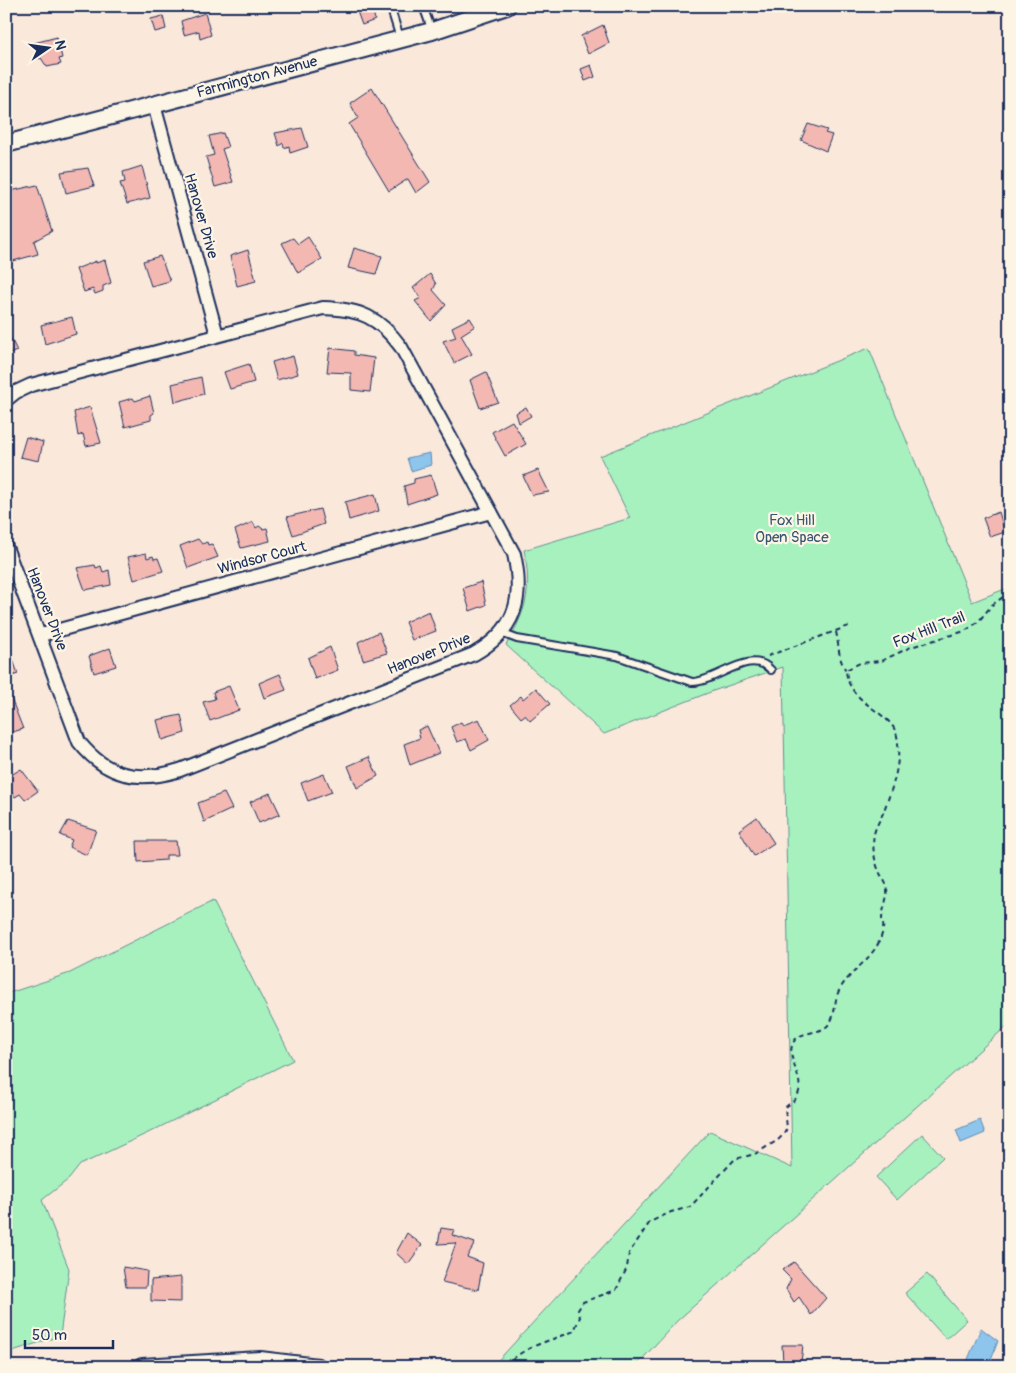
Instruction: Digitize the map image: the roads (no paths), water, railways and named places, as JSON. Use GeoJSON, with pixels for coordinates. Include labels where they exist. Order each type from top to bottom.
{"type":"FeatureCollection","features":[{"type":"Feature","properties":{"kind":"street","name":"Farmington Avenue"},"geometry":{"type":"LineString","coordinates":[[6,144],[432,32],[488,10],[507,6]]}},
{"type":"Feature","properties":{"kind":"street","name":"Hanover Drive"},"geometry":{"type":"LineString","coordinates":[[154,105],[218,335]]}},
{"type":"Feature","properties":{"kind":"street","name":"Hanover Drive"},"geometry":{"type":"LineString","coordinates":[[6,400],[16,392],[31,385],[323,308],[356,311],[388,329],[401,348],[514,554],[519,576],[519,596],[514,613],[501,633],[490,645],[474,654],[180,770],[163,776],[142,777],[120,773],[104,767],[91,757],[79,742],[69,721],[40,635],[6,547]]}},
{"type":"Feature","properties":{"kind":"street","name":"Windsor Court"},"geometry":{"type":"LineString","coordinates":[[40,635],[491,512]]}},
{"type":"Feature","properties":{"kind":"street"},"geometry":{"type":"LineString","coordinates":[[142,1367],[260,1360],[318,1367]]}},
{"type":"Feature","properties":{"kind":"lane"},"geometry":{"type":"LineString","coordinates":[[390,6],[400,40]]}},
{"type":"Feature","properties":{"kind":"lane"},"geometry":{"type":"LineString","coordinates":[[423,6],[432,32]]}},
{"type":"Feature","properties":{"kind":"lane"},"geometry":{"type":"LineString","coordinates":[[501,633],[517,639],[617,656],[692,682],[703,682],[752,661],[765,664],[770,670]]}},
{"type":"Feature","properties":{"kind":"water"},"geometry":{"type":"Polygon","coordinates":[[[430,453],[431,465],[411,471],[407,458],[430,453]]]}},
{"type":"Feature","properties":{"kind":"water"},"geometry":{"type":"Polygon","coordinates":[[[980,1120],[985,1133],[961,1143],[956,1130],[980,1120]]]}},
{"type":"Feature","properties":{"kind":"water"},"geometry":{"type":"Polygon","coordinates":[[[981,1328],[998,1341],[988,1367],[969,1367],[966,1364],[981,1328]]]}},
{"type":"Feature","properties":{"kind":"park label","name":"Fox Hill Open Space"},"geometry":{"type":"Point","coordinates":[792,528]}}]}
